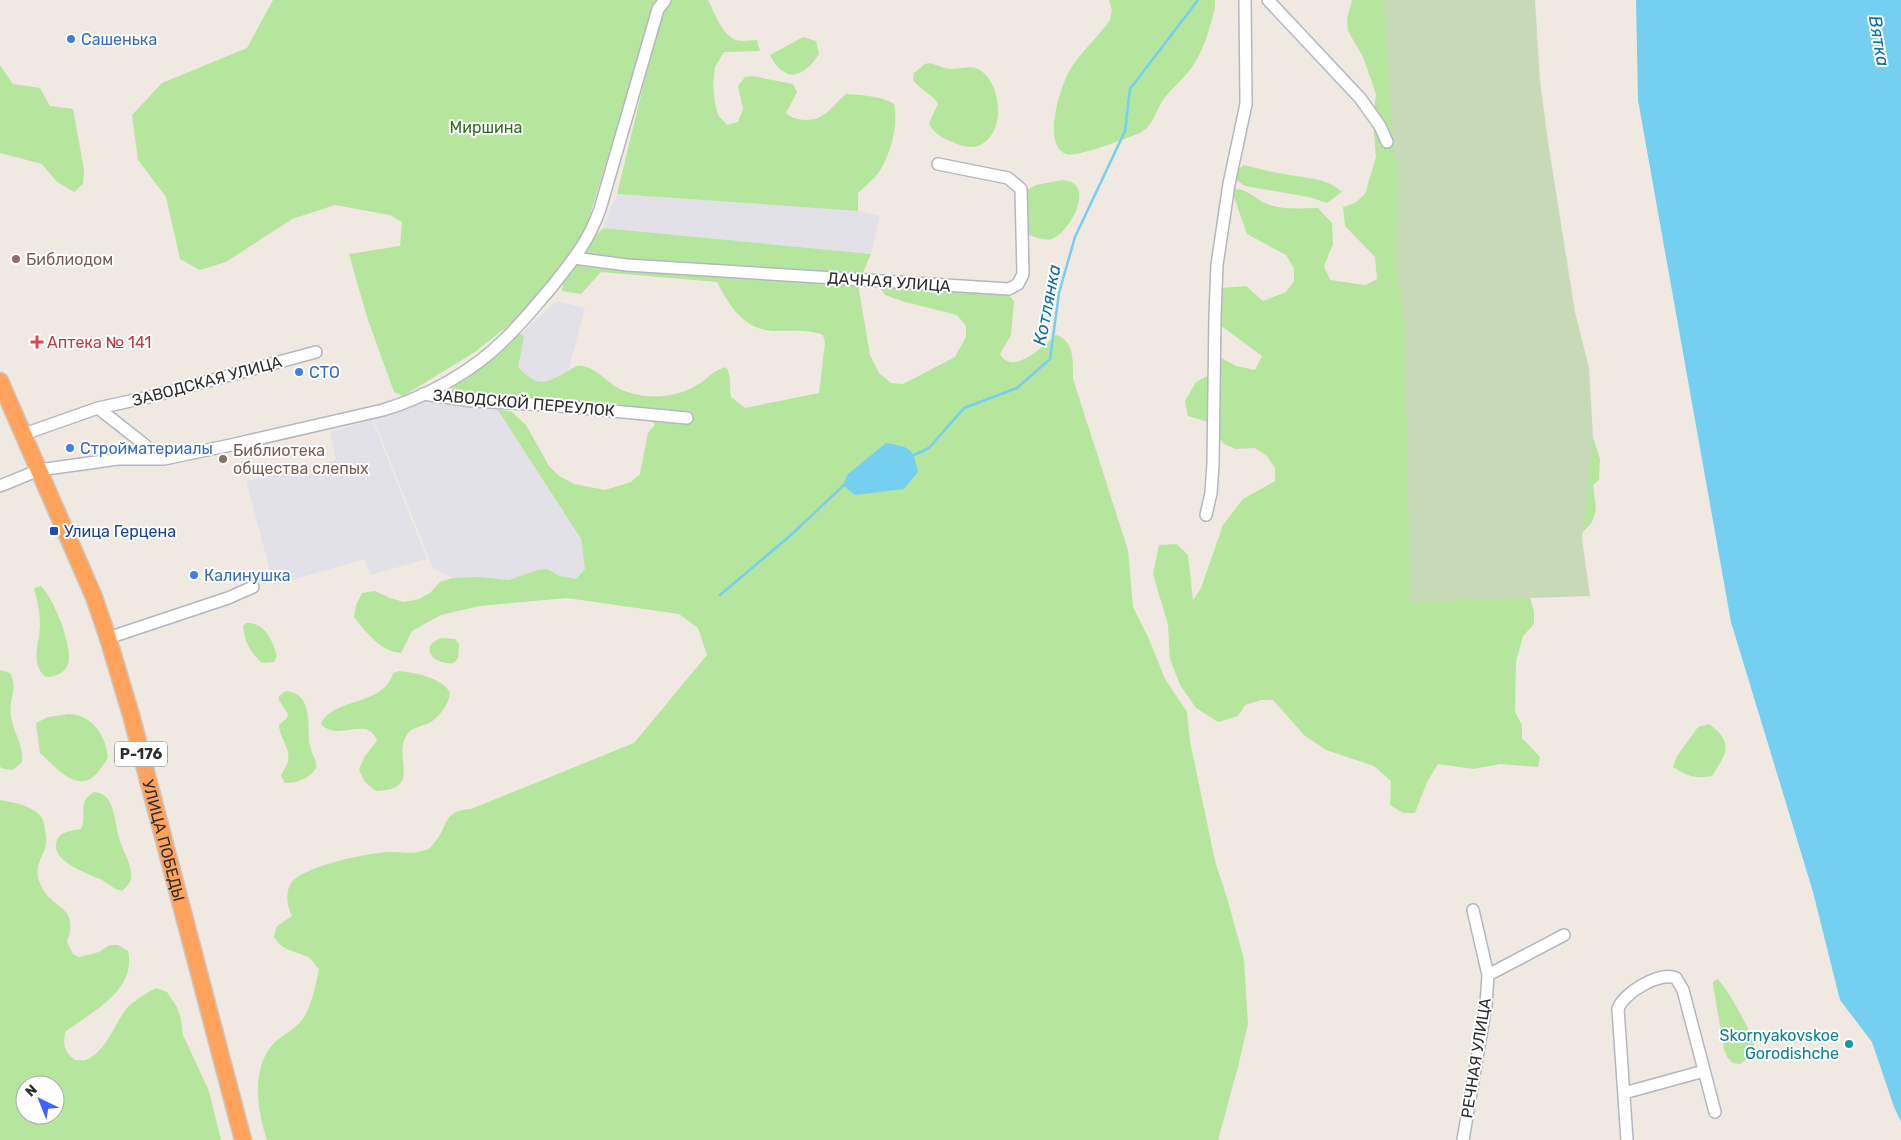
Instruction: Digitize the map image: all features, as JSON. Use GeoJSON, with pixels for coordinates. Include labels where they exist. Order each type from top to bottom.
{"type":"FeatureCollection","features":[{"type":"Feature","properties":{"kind":"highway","name":"УЛИЦА ПОБЕДЫ"},"geometry":{"type":"LineString","coordinates":[[0,381],[94,597],[108,638],[131,714],[243,1140]]}},
{"type":"Feature","properties":{"kind":"street"},"geometry":{"type":"LineString","coordinates":[[423,394],[466,370],[503,342],[534,308],[574,258],[592,231],[658,9],[665,0]]}},
{"type":"Feature","properties":{"kind":"street"},"geometry":{"type":"LineString","coordinates":[[1206,514],[1211,493],[1213,464],[1215,315],[1218,265],[1229,184],[1246,104],[1245,0]]}},
{"type":"Feature","properties":{"kind":"street"},"geometry":{"type":"LineString","coordinates":[[1268,0],[1360,98],[1380,126],[1387,142]]}},
{"type":"Feature","properties":{"kind":"street","name":"ДАЧНАЯ УЛИЦА"},"geometry":{"type":"LineString","coordinates":[[574,258],[627,266],[1009,289],[1018,284],[1023,274],[1020,190],[1008,178],[938,164]]}},
{"type":"Feature","properties":{"kind":"street","name":"ЗАВОДСКАЯ УЛИЦА"},"geometry":{"type":"LineString","coordinates":[[24,434],[98,408],[149,397],[316,352]]}},
{"type":"Feature","properties":{"kind":"street","name":"ЗАВОДСКОЙ ПЕРЕУЛОК"},"geometry":{"type":"LineString","coordinates":[[39,470],[118,459],[164,459],[375,411],[402,404],[423,394],[472,402],[548,405],[687,418]]}},
{"type":"Feature","properties":{"kind":"street","name":"ЗАВОДСКАЯ УЛИЦА"},"geometry":{"type":"LineString","coordinates":[[98,408],[145,445],[148,459]]}},
{"type":"Feature","properties":{"kind":"street"},"geometry":{"type":"LineString","coordinates":[[0,486],[39,470]]}},
{"type":"Feature","properties":{"kind":"street"},"geometry":{"type":"LineString","coordinates":[[108,638],[228,598],[253,586]]}},
{"type":"Feature","properties":{"kind":"street","name":"РЕЧНАЯ УЛИЦА"},"geometry":{"type":"LineString","coordinates":[[1463,1140],[1486,1005],[1488,975],[1473,910]]}},
{"type":"Feature","properties":{"kind":"street","name":"РЕЧНАЯ УЛИЦА"},"geometry":{"type":"LineString","coordinates":[[1488,975],[1564,935]]}},
{"type":"Feature","properties":{"kind":"street"},"geometry":{"type":"LineString","coordinates":[[1627,1140],[1618,1014],[1620,1004],[1627,995],[1641,986],[1663,977],[1673,976],[1679,980],[1715,1112]]}},
{"type":"Feature","properties":{"kind":"street"},"geometry":{"type":"LineString","coordinates":[[1624,1093],[1704,1071]]}},
{"type":"Feature","properties":{"kind":"shaded area"},"geometry":{"type":"Polygon","coordinates":[[[617,194],[858,211],[880,216],[871,254],[603,228],[617,194]]]}},
{"type":"Feature","properties":{"kind":"shaded area"},"geometry":{"type":"Polygon","coordinates":[[[557,301],[585,308],[562,395],[480,371],[557,301]]]}},
{"type":"Feature","properties":{"kind":"shaded area"},"geometry":{"type":"Polygon","coordinates":[[[422,398],[494,404],[581,539],[585,569],[576,579],[560,576],[547,569],[509,580],[480,577],[453,578],[433,568],[373,418],[422,398]]]}},
{"type":"Feature","properties":{"kind":"shaded area"},"geometry":{"type":"Polygon","coordinates":[[[372,419],[427,559],[370,575],[365,559],[274,585],[246,481],[336,460],[330,432],[372,419]]]}},
{"type":"Feature","properties":{"kind":"green space","name":"Миршина"},"geometry":{"type":"Polygon","coordinates":[[[273,0],[658,0],[654,7],[583,238],[529,309],[475,352],[403,396],[394,392],[367,317],[349,254],[400,246],[402,222],[390,215],[335,205],[292,219],[226,262],[200,270],[180,259],[166,197],[138,160],[132,115],[162,83],[247,48],[273,0]]]}},
{"type":"Feature","properties":{"kind":"green space"},"geometry":{"type":"Polygon","coordinates":[[[667,0],[708,0],[726,33],[738,41],[757,40],[760,51],[724,52],[715,67],[713,85],[715,104],[718,115],[727,125],[738,122],[743,109],[738,86],[745,77],[752,76],[793,84],[797,92],[786,113],[794,118],[811,120],[821,117],[846,94],[865,95],[894,104],[894,132],[889,151],[876,176],[858,193],[858,211],[617,194],[659,21],[667,0]]]}},
{"type":"Feature","properties":{"kind":"green space"},"geometry":{"type":"Polygon","coordinates":[[[1109,0],[1215,0],[1215,7],[1198,57],[1189,71],[1163,100],[1148,127],[1140,133],[1102,147],[1080,153],[1066,154],[1059,148],[1055,139],[1055,113],[1058,100],[1071,68],[1110,20],[1112,10],[1109,0]]]}},
{"type":"Feature","properties":{"kind":"green space"},"geometry":{"type":"Polygon","coordinates":[[[1352,0],[1531,0],[1534,69],[1582,401],[1600,459],[1599,480],[1593,485],[1596,510],[1592,522],[1584,531],[1572,535],[1522,574],[1534,611],[1534,624],[1523,636],[1516,661],[1515,712],[1522,725],[1522,738],[1540,757],[1538,767],[1500,764],[1473,769],[1438,764],[1427,782],[1415,813],[1403,813],[1390,805],[1391,781],[1374,766],[1326,750],[1304,735],[1273,700],[1261,700],[1245,705],[1238,716],[1218,722],[1196,708],[1180,685],[1170,659],[1168,625],[1153,574],[1159,545],[1177,544],[1188,555],[1193,600],[1201,588],[1223,525],[1243,499],[1275,481],[1275,468],[1267,456],[1255,448],[1236,449],[1224,444],[1215,435],[1211,423],[1188,416],[1185,401],[1196,382],[1213,373],[1216,355],[1236,366],[1255,370],[1262,356],[1220,325],[1213,300],[1222,288],[1246,286],[1263,301],[1286,292],[1294,281],[1294,268],[1286,255],[1247,234],[1234,197],[1235,189],[1245,191],[1276,207],[1318,208],[1332,223],[1333,244],[1324,266],[1330,280],[1365,285],[1377,279],[1375,257],[1345,226],[1343,207],[1355,203],[1365,194],[1376,157],[1373,120],[1376,94],[1363,57],[1348,31],[1347,19],[1352,0]]]}},
{"type":"Feature","properties":{"kind":"green space"},"geometry":{"type":"Polygon","coordinates":[[[1384,0],[1535,0],[1540,81],[1548,142],[1575,312],[1589,368],[1593,436],[1582,539],[1590,596],[1410,602],[1405,324],[1396,268],[1397,168],[1394,155],[1384,0]]]}},
{"type":"Feature","properties":{"kind":"green space"},"geometry":{"type":"Polygon","coordinates":[[[803,37],[816,41],[819,54],[807,69],[800,73],[787,74],[775,64],[770,55],[803,37]]]}},
{"type":"Feature","properties":{"kind":"green space"},"geometry":{"type":"Polygon","coordinates":[[[930,63],[949,69],[976,68],[987,77],[993,86],[997,97],[997,120],[994,131],[987,140],[978,146],[968,147],[945,139],[938,135],[931,127],[929,123],[938,104],[933,97],[913,80],[914,73],[925,64],[930,63]]]}},
{"type":"Feature","properties":{"kind":"green space"},"geometry":{"type":"Polygon","coordinates":[[[0,65],[13,84],[40,88],[50,106],[73,109],[84,169],[83,184],[74,192],[57,182],[42,164],[0,153],[0,65]]]}},
{"type":"Feature","properties":{"kind":"green space"},"geometry":{"type":"Polygon","coordinates":[[[1244,165],[1286,175],[1320,180],[1336,187],[1342,192],[1327,203],[1309,197],[1245,186],[1234,178],[1234,172],[1244,165]]]}},
{"type":"Feature","properties":{"kind":"green space"},"geometry":{"type":"Polygon","coordinates":[[[1063,180],[1073,183],[1078,189],[1079,198],[1077,208],[1067,226],[1060,234],[1051,239],[1040,239],[1027,234],[1025,191],[1036,185],[1063,180]]]}},
{"type":"Feature","properties":{"kind":"green space"},"geometry":{"type":"Polygon","coordinates":[[[603,228],[871,254],[858,284],[870,355],[879,373],[891,383],[903,384],[955,357],[966,337],[966,326],[957,315],[885,295],[878,285],[1008,294],[1014,301],[1011,335],[1000,354],[1006,360],[1013,362],[1028,357],[1056,335],[1067,342],[1072,353],[1073,379],[1128,550],[1133,607],[1149,639],[1165,679],[1187,712],[1190,741],[1215,861],[1244,960],[1248,1024],[1218,1140],[267,1140],[263,1128],[258,1089],[262,1064],[267,1052],[275,1042],[296,1026],[305,1015],[313,996],[319,969],[309,958],[285,948],[274,937],[277,926],[292,916],[287,899],[291,883],[308,871],[336,862],[379,853],[415,852],[430,848],[447,820],[455,813],[471,809],[634,743],[707,655],[698,628],[679,614],[567,598],[479,606],[441,615],[412,631],[401,653],[387,649],[369,635],[354,617],[356,605],[362,593],[375,591],[404,602],[419,599],[430,593],[440,582],[453,578],[480,577],[509,580],[537,570],[547,569],[560,576],[576,579],[585,569],[581,539],[494,404],[501,410],[512,412],[526,425],[549,466],[559,476],[574,484],[605,490],[631,482],[640,474],[648,433],[655,425],[649,414],[639,409],[617,404],[455,394],[451,391],[458,381],[519,333],[524,337],[518,367],[531,378],[542,382],[581,366],[591,369],[615,386],[629,393],[659,396],[688,390],[716,371],[726,367],[730,378],[731,397],[745,408],[819,393],[825,343],[823,335],[806,331],[776,331],[756,327],[747,322],[733,308],[717,282],[601,272],[581,294],[562,291],[572,266],[603,228]]]}},
{"type":"Feature","properties":{"kind":"green space"},"geometry":{"type":"Polygon","coordinates":[[[41,586],[51,601],[61,623],[69,657],[65,670],[49,677],[46,677],[41,672],[37,659],[40,620],[34,588],[41,586]]]}},
{"type":"Feature","properties":{"kind":"green space"},"geometry":{"type":"Polygon","coordinates":[[[246,623],[258,625],[267,633],[277,656],[274,662],[262,663],[251,651],[244,632],[243,626],[246,623]]]}},
{"type":"Feature","properties":{"kind":"green space"},"geometry":{"type":"Polygon","coordinates":[[[441,638],[455,639],[459,644],[458,658],[454,663],[440,661],[431,655],[430,646],[434,641],[441,638]]]}},
{"type":"Feature","properties":{"kind":"green space"},"geometry":{"type":"Polygon","coordinates":[[[0,670],[10,673],[14,684],[10,710],[20,744],[22,762],[13,770],[0,767],[0,670]]]}},
{"type":"Feature","properties":{"kind":"green space"},"geometry":{"type":"Polygon","coordinates":[[[399,671],[434,679],[446,687],[450,692],[450,696],[443,710],[436,718],[413,729],[406,736],[402,754],[403,779],[399,785],[390,789],[376,791],[365,782],[359,770],[364,757],[377,741],[373,733],[360,729],[336,731],[328,729],[321,724],[327,715],[336,709],[380,692],[388,684],[393,673],[399,671]]]}},
{"type":"Feature","properties":{"kind":"green space"},"geometry":{"type":"Polygon","coordinates":[[[286,691],[295,693],[305,705],[310,746],[316,766],[314,772],[307,777],[289,783],[285,783],[281,776],[287,763],[288,752],[279,725],[287,718],[288,714],[279,700],[279,696],[286,691]]]}},
{"type":"Feature","properties":{"kind":"green space"},"geometry":{"type":"Polygon","coordinates":[[[69,714],[85,718],[97,728],[107,750],[108,758],[105,763],[93,777],[86,781],[71,779],[64,775],[40,753],[36,723],[48,717],[69,714]]]}},
{"type":"Feature","properties":{"kind":"green space"},"geometry":{"type":"Polygon","coordinates":[[[1709,724],[1717,731],[1725,743],[1724,755],[1712,776],[1691,776],[1673,767],[1677,756],[1698,727],[1709,724]]]}},
{"type":"Feature","properties":{"kind":"green space"},"geometry":{"type":"Polygon","coordinates":[[[94,792],[105,796],[111,804],[120,841],[129,864],[130,880],[122,891],[66,862],[57,850],[56,843],[61,835],[69,831],[81,829],[85,800],[94,792]]]}},
{"type":"Feature","properties":{"kind":"green space"},"geometry":{"type":"Polygon","coordinates":[[[0,800],[17,803],[34,810],[44,823],[46,842],[38,866],[39,881],[50,898],[67,913],[70,920],[70,929],[67,942],[73,954],[79,957],[99,952],[110,945],[118,945],[128,951],[129,965],[126,978],[110,999],[65,1032],[64,1044],[66,1051],[75,1060],[85,1060],[93,1056],[105,1044],[122,1014],[130,1005],[156,988],[167,992],[177,1007],[183,1035],[209,1091],[221,1140],[0,1140],[0,800]]]}},
{"type":"Feature","properties":{"kind":"green space"},"geometry":{"type":"Polygon","coordinates":[[[1717,979],[1738,1010],[1754,1044],[1752,1055],[1740,1064],[1733,1063],[1727,1057],[1724,1049],[1713,985],[1713,982],[1717,979]]]}},
{"type":"Feature","properties":{"kind":"water","name":"Вятка"},"geometry":{"type":"Polygon","coordinates":[[[1636,0],[1901,0],[1901,1122],[1872,1042],[1840,1000],[1813,892],[1731,622],[1638,100],[1636,0]]]}},
{"type":"Feature","properties":{"kind":"water"},"geometry":{"type":"Polygon","coordinates":[[[886,443],[909,450],[914,457],[918,472],[904,489],[855,495],[843,485],[848,474],[886,443]]]}},
{"type":"Feature","properties":{"kind":"waterway","name":"Котлянка"},"geometry":{"type":"LineString","coordinates":[[914,455],[929,448],[964,408],[1017,388],[1050,359],[1059,293],[1075,237],[1125,131],[1130,89],[1198,0]]}},
{"type":"Feature","properties":{"kind":"waterway","name":"Котлянка"},"geometry":{"type":"LineString","coordinates":[[720,595],[791,535],[844,485]]}},
{"type":"Feature","properties":{"kind":"place","name":"Сашенька"},"geometry":{"type":"Point","coordinates":[71,39]}},
{"type":"Feature","properties":{"kind":"place","name":"Библиодом"},"geometry":{"type":"Point","coordinates":[16,259]}},
{"type":"Feature","properties":{"kind":"place","name":"Аптека № 141"},"geometry":{"type":"Point","coordinates":[37,342]}},
{"type":"Feature","properties":{"kind":"place","name":"СТО"},"geometry":{"type":"Point","coordinates":[299,372]}},
{"type":"Feature","properties":{"kind":"place","name":"Стройматериалы"},"geometry":{"type":"Point","coordinates":[70,448]}},
{"type":"Feature","properties":{"kind":"place","name":"Библиотека общества слепых"},"geometry":{"type":"Point","coordinates":[223,459]}},
{"type":"Feature","properties":{"kind":"place","name":"Улица Герцена"},"geometry":{"type":"Point","coordinates":[54,531]}},
{"type":"Feature","properties":{"kind":"place","name":"Калинушка"},"geometry":{"type":"Point","coordinates":[194,575]}},
{"type":"Feature","properties":{"kind":"place","name":"Skornyakovskoe Gorodishche"},"geometry":{"type":"Point","coordinates":[1849,1044]}}]}
